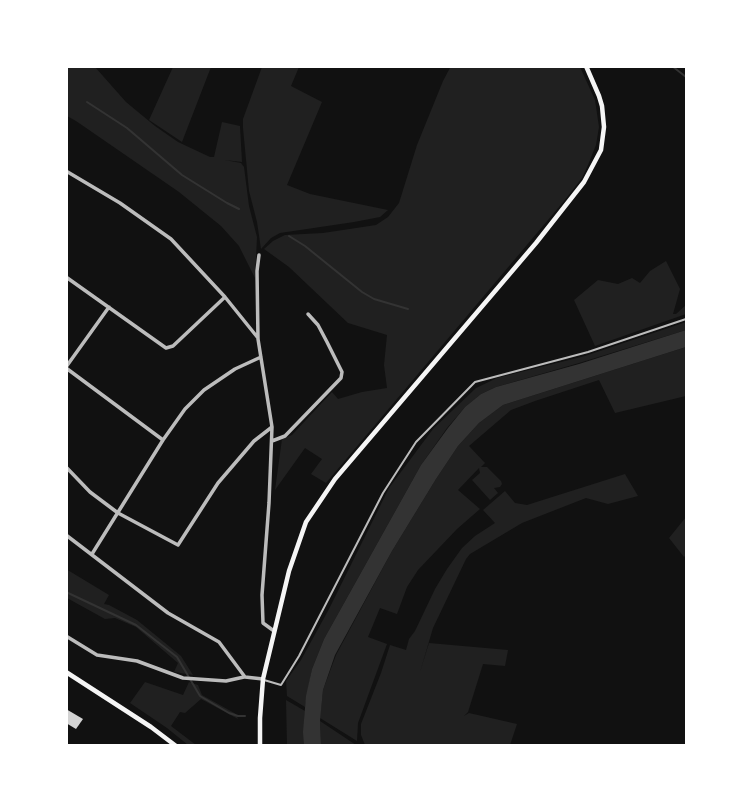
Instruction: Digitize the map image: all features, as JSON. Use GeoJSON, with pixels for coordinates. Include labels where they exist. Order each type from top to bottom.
{"type":"FeatureCollection","features":[{"type":"Feature","properties":{"kind":"main road"},"geometry":{"type":"LineString","coordinates":[[260,746],[263,680],[299,537],[306,522],[335,479],[573,198],[591,170],[600,150],[604,116],[586,66]]}},
{"type":"Feature","properties":{"kind":"main road"},"geometry":{"type":"LineString","coordinates":[[66,672],[176,746]]}},
{"type":"Feature","properties":{"kind":"street"},"geometry":{"type":"LineString","coordinates":[[66,171],[120,203],[171,239],[225,297],[258,338]]}},
{"type":"Feature","properties":{"kind":"street"},"geometry":{"type":"LineString","coordinates":[[259,256],[258,338],[272,427],[262,595],[263,623],[274,631]]}},
{"type":"Feature","properties":{"kind":"street"},"geometry":{"type":"LineString","coordinates":[[66,277],[166,348],[173,346],[225,297]]}},
{"type":"Feature","properties":{"kind":"street"},"geometry":{"type":"LineString","coordinates":[[109,307],[66,368],[163,440]]}},
{"type":"Feature","properties":{"kind":"street"},"geometry":{"type":"LineString","coordinates":[[272,442],[285,436],[341,378],[342,372],[327,342],[308,314]]}},
{"type":"Feature","properties":{"kind":"street"},"geometry":{"type":"LineString","coordinates":[[66,355],[71,359]]}},
{"type":"Feature","properties":{"kind":"street"},"geometry":{"type":"LineString","coordinates":[[92,554],[163,440],[186,409],[204,390],[235,369],[261,357]]}},
{"type":"Feature","properties":{"kind":"street"},"geometry":{"type":"LineString","coordinates":[[66,467],[90,492],[118,513],[178,545],[218,483],[254,441],[272,427]]}},
{"type":"Feature","properties":{"kind":"street"},"geometry":{"type":"LineString","coordinates":[[66,535],[167,613],[219,642],[245,677]]}},
{"type":"Feature","properties":{"kind":"street"},"geometry":{"type":"LineString","coordinates":[[66,636],[97,655],[137,661],[183,678],[226,681],[245,677],[263,680]]}},
{"type":"Feature","properties":{"kind":"lane"},"geometry":{"type":"LineString","coordinates":[[263,680],[281,685],[299,656],[383,493],[416,442],[475,382],[588,352],[687,319]]}},
{"type":"Feature","properties":{"kind":"shaded area"},"geometry":{"type":"Polygon","coordinates":[[[451,66],[580,67],[595,100],[599,127],[596,145],[588,165],[582,178],[564,201],[326,483],[311,474],[322,459],[305,448],[275,490],[282,439],[292,435],[332,392],[338,399],[387,388],[384,365],[387,335],[348,323],[289,267],[264,249],[285,235],[323,233],[376,225],[388,217],[399,203],[417,145],[451,66]]]}},
{"type":"Feature","properties":{"kind":"shaded area"},"geometry":{"type":"Polygon","coordinates":[[[66,67],[95,67],[126,102],[155,126],[178,142],[210,157],[214,157],[222,122],[240,126],[242,162],[225,160],[241,163],[244,167],[249,206],[257,237],[255,278],[239,246],[221,226],[179,192],[67,116],[66,67]]]}},
{"type":"Feature","properties":{"kind":"shaded area"},"geometry":{"type":"Polygon","coordinates":[[[173,67],[211,67],[182,142],[149,120],[173,67]]]}},
{"type":"Feature","properties":{"kind":"shaded area"},"geometry":{"type":"Polygon","coordinates":[[[262,67],[299,67],[291,86],[322,102],[287,185],[310,194],[388,210],[380,217],[280,233],[261,249],[249,191],[243,119],[262,67]]]}},
{"type":"Feature","properties":{"kind":"shaded area"},"geometry":{"type":"Polygon","coordinates":[[[666,261],[680,289],[673,314],[686,305],[686,314],[595,346],[574,300],[598,280],[618,284],[632,278],[640,283],[650,271],[666,261]]]}},
{"type":"Feature","properties":{"kind":"shaded area"},"geometry":{"type":"Polygon","coordinates":[[[686,322],[686,330],[496,387],[481,394],[465,407],[421,465],[324,639],[312,669],[305,707],[287,696],[286,681],[301,660],[329,609],[389,488],[433,429],[476,388],[497,378],[585,356],[686,322]]]}},
{"type":"Feature","properties":{"kind":"shaded area"},"geometry":{"type":"Polygon","coordinates":[[[686,330],[686,347],[503,405],[479,423],[458,446],[436,479],[392,551],[335,655],[323,690],[321,745],[304,745],[306,696],[312,669],[324,639],[421,465],[465,407],[481,394],[496,387],[686,330]]]}},
{"type":"Feature","properties":{"kind":"shaded area"},"geometry":{"type":"Polygon","coordinates":[[[686,347],[686,396],[615,413],[599,380],[511,410],[469,446],[485,463],[481,467],[487,467],[501,481],[500,487],[494,488],[498,493],[490,500],[472,480],[480,473],[479,468],[458,490],[480,509],[418,570],[407,587],[397,614],[380,608],[368,637],[387,644],[358,723],[357,741],[320,718],[323,690],[336,655],[392,551],[458,446],[479,423],[503,405],[686,347]]]}},
{"type":"Feature","properties":{"kind":"shaded area"},"geometry":{"type":"Polygon","coordinates":[[[625,474],[638,496],[608,504],[586,498],[522,523],[470,554],[433,628],[420,672],[429,643],[508,650],[505,666],[483,664],[468,712],[464,716],[469,713],[517,724],[510,745],[365,745],[361,724],[390,645],[406,650],[409,639],[447,569],[462,548],[495,523],[483,510],[505,491],[515,503],[527,505],[625,474]]]}},
{"type":"Feature","properties":{"kind":"shaded area"},"geometry":{"type":"Polygon","coordinates":[[[686,517],[686,555],[684,557],[669,538],[686,517]]]}},
{"type":"Feature","properties":{"kind":"shaded area"},"geometry":{"type":"Polygon","coordinates":[[[66,569],[109,595],[104,604],[137,620],[181,656],[193,675],[174,672],[178,663],[136,627],[115,618],[105,619],[67,598],[66,569]]]}},
{"type":"Feature","properties":{"kind":"shaded area"},"geometry":{"type":"Polygon","coordinates":[[[145,682],[183,695],[189,682],[198,685],[202,695],[236,714],[238,719],[201,699],[185,713],[180,712],[171,726],[196,745],[188,745],[130,703],[145,682]]]}},
{"type":"Feature","properties":{"kind":"shaded area"},"geometry":{"type":"Polygon","coordinates":[[[286,700],[305,711],[304,745],[287,745],[286,700]]]}},
{"type":"Feature","properties":{"kind":"shaded area"},"geometry":{"type":"Polygon","coordinates":[[[320,721],[356,745],[321,745],[320,721]]]}},
{"type":"Feature","properties":{"kind":"building"},"geometry":{"type":"Polygon","coordinates":[[[66,709],[83,719],[76,729],[66,723],[66,709]]]}},
{"type":"Feature","properties":{"kind":"waterway"},"geometry":{"type":"LineString","coordinates":[[672,66],[686,77]]}},
{"type":"Feature","properties":{"kind":"waterway"},"geometry":{"type":"LineString","coordinates":[[87,102],[127,128],[182,175],[239,209]]}},
{"type":"Feature","properties":{"kind":"waterway"},"geometry":{"type":"LineString","coordinates":[[289,236],[362,292],[374,299],[408,309]]}},
{"type":"Feature","properties":{"kind":"waterway"},"geometry":{"type":"LineString","coordinates":[[66,592],[136,625],[177,657],[200,696],[229,713],[245,716]]}}]}
